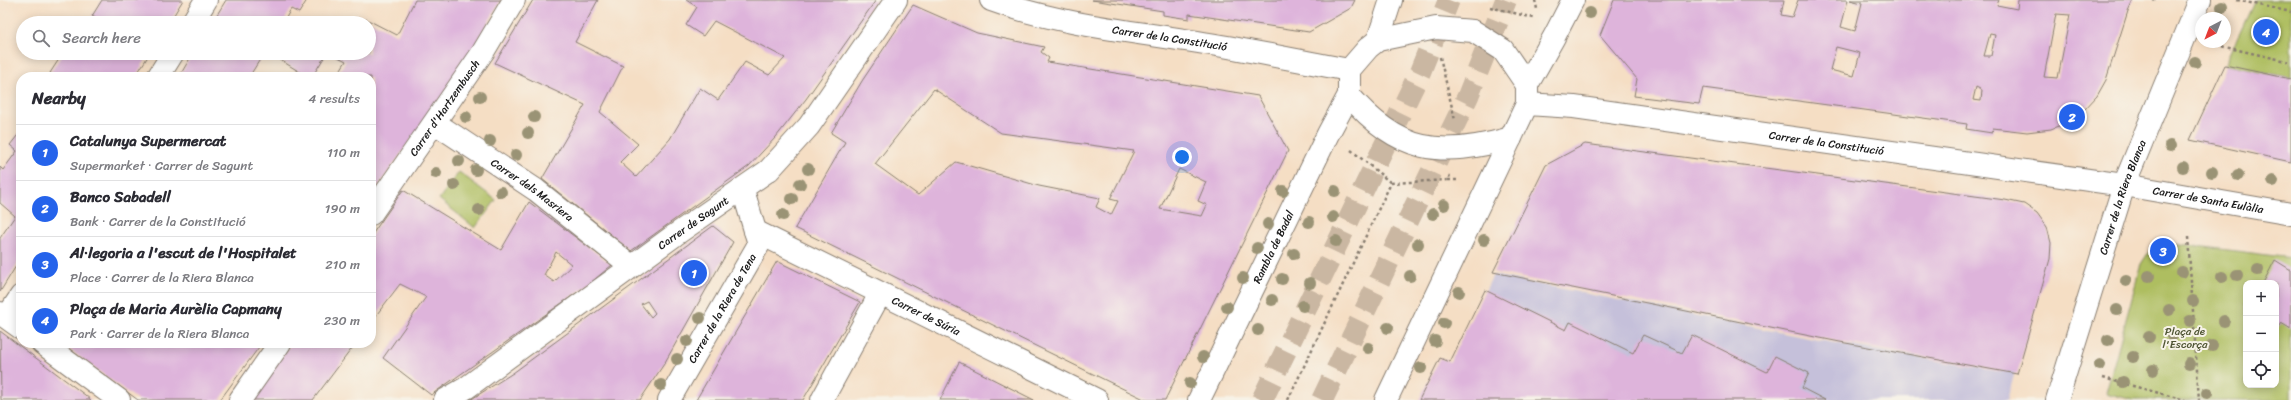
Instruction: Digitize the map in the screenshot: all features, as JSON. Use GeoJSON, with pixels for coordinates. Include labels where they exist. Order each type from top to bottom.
{"type":"FeatureCollection","features":[{"type":"Feature","properties":{"kind":"street"},"geometry":{"type":"LineString","coordinates":[[196,16],[206,0]]}},
{"type":"Feature","properties":{"kind":"street","name":"Carrer d'Hartzembusch"},"geometry":{"type":"LineString","coordinates":[[376,207],[483,52],[514,0]]}},
{"type":"Feature","properties":{"kind":"street","name":"Carrer de Sagunt"},"geometry":{"type":"LineString","coordinates":[[445,400],[510,357],[674,235],[743,190],[769,170],[809,126],[896,0]]}},
{"type":"Feature","properties":{"kind":"street","name":"Carrer de la Constitució"},"geometry":{"type":"LineString","coordinates":[[991,0],[1020,11],[1131,32],[1243,49],[1349,70]]}},
{"type":"Feature","properties":{"kind":"street"},"geometry":{"type":"LineString","coordinates":[[1378,40],[1391,0]]}},
{"type":"Feature","properties":{"kind":"street"},"geometry":{"type":"LineString","coordinates":[[1386,400],[1511,138],[1527,95],[1573,0]]}},
{"type":"Feature","properties":{"kind":"street","name":"Carrer de la Riera Blanca"},"geometry":{"type":"LineString","coordinates":[[2057,400],[2124,185],[2200,0]]}},
{"type":"Feature","properties":{"kind":"street"},"geometry":{"type":"LineString","coordinates":[[1349,70],[1368,48],[1378,40],[1436,28],[1473,31],[1503,50],[1527,95]]}},
{"type":"Feature","properties":{"kind":"street"},"geometry":{"type":"LineString","coordinates":[[161,72],[169,60]]}},
{"type":"Feature","properties":{"kind":"street","name":"Rambla de Badal"},"geometry":{"type":"LineString","coordinates":[[1199,400],[1328,134],[1349,95],[1349,70]]}},
{"type":"Feature","properties":{"kind":"street"},"geometry":{"type":"LineString","coordinates":[[1349,95],[1368,117],[1388,132],[1411,143],[1444,150],[1483,146],[1511,138]]}},
{"type":"Feature","properties":{"kind":"street","name":"Carrer de la Constitució"},"geometry":{"type":"LineString","coordinates":[[1527,95],[1574,108],[2124,185]]}},
{"type":"Feature","properties":{"kind":"street","name":"Carrer dels Masriera"},"geometry":{"type":"LineString","coordinates":[[435,123],[536,190],[625,261]]}},
{"type":"Feature","properties":{"kind":"street","name":"Carrer de Santa Eulàlia"},"geometry":{"type":"LineString","coordinates":[[2124,185],[2291,214]]}},
{"type":"Feature","properties":{"kind":"street","name":"Carrer de la Riera de Tena"},"geometry":{"type":"LineString","coordinates":[[669,400],[758,244],[756,231],[743,190]]}},
{"type":"Feature","properties":{"kind":"street","name":"Carrer de Súria"},"geometry":{"type":"LineString","coordinates":[[756,231],[880,294],[1097,400]]}},
{"type":"Feature","properties":{"kind":"street"},"geometry":{"type":"LineString","coordinates":[[822,400],[880,294]]}},
{"type":"Feature","properties":{"kind":"street"},"geometry":{"type":"LineString","coordinates":[[9,319],[16,306]]}},
{"type":"Feature","properties":{"kind":"street"},"geometry":{"type":"LineString","coordinates":[[49,348],[119,400]]}},
{"type":"Feature","properties":{"kind":"street"},"geometry":{"type":"LineString","coordinates":[[240,400],[276,348]]}},
{"type":"Feature","properties":{"kind":"path"},"geometry":{"type":"LineString","coordinates":[[2237,0],[2291,12]]}},
{"type":"Feature","properties":{"kind":"path"},"geometry":{"type":"LineString","coordinates":[[1482,5],[1540,19]]}},
{"type":"Feature","properties":{"kind":"path"},"geometry":{"type":"LineString","coordinates":[[2229,48],[2291,62]]}},
{"type":"Feature","properties":{"kind":"path"},"geometry":{"type":"LineString","coordinates":[[1439,53],[1455,123]]}},
{"type":"Feature","properties":{"kind":"path"},"geometry":{"type":"LineString","coordinates":[[1347,147],[1391,183],[1448,180],[1453,169]]}},
{"type":"Feature","properties":{"kind":"path"},"geometry":{"type":"LineString","coordinates":[[1288,400],[1391,183]]}},
{"type":"Feature","properties":{"kind":"path"},"geometry":{"type":"LineString","coordinates":[[2188,237],[2199,400]]}},
{"type":"Feature","properties":{"kind":"path"},"geometry":{"type":"LineString","coordinates":[[2103,378],[2185,400]]}},
{"type":"Feature","properties":{"kind":"shaded area"},"geometry":{"type":"Polygon","coordinates":[[[1493,275],[1819,340],[1996,371],[2015,372],[2007,400],[1431,400],[1493,275]]]}},
{"type":"Feature","properties":{"kind":"green space"},"geometry":{"type":"Polygon","coordinates":[[[2255,0],[2291,0],[2291,79],[2225,65],[2255,0]]]}},
{"type":"Feature","properties":{"kind":"green space"},"geometry":{"type":"Polygon","coordinates":[[[459,172],[496,200],[475,228],[439,199],[459,172]]]}},
{"type":"Feature","properties":{"kind":"green space","name":"Plaça de l'Escorça"},"geometry":{"type":"Polygon","coordinates":[[[2165,242],[2291,258],[2291,400],[2133,400],[2106,393],[2141,264],[2152,247],[2165,242]]]}},
{"type":"Feature","properties":{"kind":"building"},"geometry":{"type":"Polygon","coordinates":[[[102,0],[183,0],[173,16],[92,16],[102,0]]]}},
{"type":"Feature","properties":{"kind":"building"},"geometry":{"type":"Polygon","coordinates":[[[226,0],[307,0],[299,13],[291,9],[287,16],[216,16],[226,0]]]}},
{"type":"Feature","properties":{"kind":"building"},"geometry":{"type":"Polygon","coordinates":[[[415,0],[501,0],[463,67],[376,189],[376,72],[339,72],[346,61],[344,60],[376,60],[376,24],[397,35],[415,0]]]}},
{"type":"Feature","properties":{"kind":"building"},"geometry":{"type":"Polygon","coordinates":[[[533,0],[598,0],[575,42],[623,66],[600,112],[638,144],[620,162],[636,177],[670,139],[700,88],[718,100],[745,62],[769,75],[785,58],[714,21],[703,36],[686,25],[697,7],[686,0],[876,0],[806,99],[776,137],[749,166],[631,251],[542,179],[585,105],[495,63],[533,0]]]}},
{"type":"Feature","properties":{"kind":"building"},"geometry":{"type":"Polygon","coordinates":[[[1092,0],[1355,0],[1351,8],[1309,32],[1189,14],[1189,19],[1163,15],[1163,11],[1092,0]]]}},
{"type":"Feature","properties":{"kind":"building"},"geometry":{"type":"Polygon","coordinates":[[[1614,0],[1784,0],[1781,15],[1792,17],[1798,0],[1848,0],[1841,27],[1855,31],[1862,3],[1850,0],[1999,0],[1997,5],[2017,9],[2018,0],[2133,0],[2128,11],[2106,80],[2097,96],[2084,110],[2063,124],[2051,129],[2027,132],[1993,128],[1992,133],[1966,129],[1967,124],[1703,88],[1699,104],[1634,96],[1637,79],[1600,35],[1614,0]],[[2056,14],[2044,77],[2058,78],[2070,15],[2056,14]],[[1990,34],[1984,56],[1991,56],[1995,35],[1990,34]],[[1836,47],[1830,70],[1854,76],[1860,53],[1836,47]],[[1976,87],[1973,100],[1981,101],[1982,90],[1976,87]]]}},
{"type":"Feature","properties":{"kind":"building"},"geometry":{"type":"Polygon","coordinates":[[[913,5],[977,33],[1044,47],[1041,52],[1049,58],[1047,62],[1258,96],[1288,151],[1165,400],[1146,400],[795,228],[845,142],[831,133],[862,81],[913,5]],[[934,89],[875,164],[918,195],[956,162],[1039,186],[1100,198],[1096,207],[1111,215],[1118,201],[1110,199],[1134,151],[1001,133],[934,89]],[[1179,169],[1160,209],[1202,216],[1207,205],[1198,201],[1206,182],[1179,169]]]}},
{"type":"Feature","properties":{"kind":"building"},"geometry":{"type":"Polygon","coordinates":[[[58,60],[146,60],[138,72],[51,72],[58,60]]]}},
{"type":"Feature","properties":{"kind":"building"},"geometry":{"type":"Polygon","coordinates":[[[189,60],[260,60],[252,72],[182,72],[189,60]]]}},
{"type":"Feature","properties":{"kind":"building"},"geometry":{"type":"Polygon","coordinates":[[[280,60],[323,60],[315,72],[300,72],[280,60]]]}},
{"type":"Feature","properties":{"kind":"building"},"geometry":{"type":"Polygon","coordinates":[[[2225,65],[2291,79],[2291,162],[2190,140],[2225,65]]]}},
{"type":"Feature","properties":{"kind":"building"},"geometry":{"type":"Polygon","coordinates":[[[16,137],[16,150],[10,145],[16,137]]]}},
{"type":"Feature","properties":{"kind":"building"},"geometry":{"type":"Polygon","coordinates":[[[1585,144],[2005,200],[2024,204],[2037,213],[2047,227],[2051,243],[2050,259],[2017,374],[1840,342],[1493,272],[1546,165],[1585,144]]]}},
{"type":"Feature","properties":{"kind":"building"},"geometry":{"type":"Polygon","coordinates":[[[16,152],[16,266],[0,292],[0,238],[15,216],[0,203],[0,167],[3,170],[16,152]]]}},
{"type":"Feature","properties":{"kind":"building"},"geometry":{"type":"Polygon","coordinates":[[[403,190],[501,250],[529,202],[612,265],[589,284],[431,395],[383,358],[426,297],[400,284],[376,315],[376,229],[403,190]],[[556,252],[544,275],[554,282],[572,265],[556,252]]]}},
{"type":"Feature","properties":{"kind":"building"},"geometry":{"type":"Polygon","coordinates":[[[713,226],[733,242],[664,364],[640,400],[470,400],[513,373],[713,226]],[[647,301],[641,304],[651,317],[655,313],[647,301]]]}},
{"type":"Feature","properties":{"kind":"building"},"geometry":{"type":"Polygon","coordinates":[[[2275,260],[2291,270],[2291,329],[2281,323],[2279,326],[2279,280],[2265,280],[2275,260]]]}},
{"type":"Feature","properties":{"kind":"building"},"geometry":{"type":"Polygon","coordinates":[[[777,261],[860,302],[803,400],[696,400],[777,261]]]}},
{"type":"Feature","properties":{"kind":"building"},"geometry":{"type":"Polygon","coordinates":[[[1485,290],[1566,330],[1570,322],[1633,353],[1643,335],[1682,353],[1692,335],[1767,372],[1775,356],[1809,373],[1802,388],[1825,400],[1419,400],[1440,358],[1450,362],[1485,290]]]}},
{"type":"Feature","properties":{"kind":"building"},"geometry":{"type":"Polygon","coordinates":[[[0,331],[16,343],[16,348],[23,348],[91,400],[1,400],[0,331]]]}},
{"type":"Feature","properties":{"kind":"building"},"geometry":{"type":"Polygon","coordinates":[[[68,348],[258,348],[220,400],[138,400],[68,348]]]}},
{"type":"Feature","properties":{"kind":"building"},"geometry":{"type":"Polygon","coordinates":[[[288,348],[352,348],[313,400],[250,400],[288,348]]]}},
{"type":"Feature","properties":{"kind":"building"},"geometry":{"type":"Polygon","coordinates":[[[959,362],[1034,400],[940,400],[959,362]]]}},
{"type":"Feature","properties":{"kind":"tunnel"},"geometry":{"type":"LineString","coordinates":[[1262,400],[1420,72],[1449,0]]}},
{"type":"Feature","properties":{"kind":"tunnel"},"geometry":{"type":"LineString","coordinates":[[1322,400],[1468,96],[1506,0]]}},
{"type":"Feature","properties":{"kind":"place","name":"Plaça de Maria Aurèlia Capmany"},"geometry":{"type":"Point","coordinates":[2266,32]}},
{"type":"Feature","properties":{"kind":"place","name":"Banco Sabadell"},"geometry":{"type":"Point","coordinates":[2072,117]}},
{"type":"Feature","properties":{"kind":"place","name":"Al·legoria a l'escut de l'Hospitalet"},"geometry":{"type":"Point","coordinates":[2163,251]}},
{"type":"Feature","properties":{"kind":"place","name":"Catalunya Supermercat"},"geometry":{"type":"Point","coordinates":[694,273]}}]}
